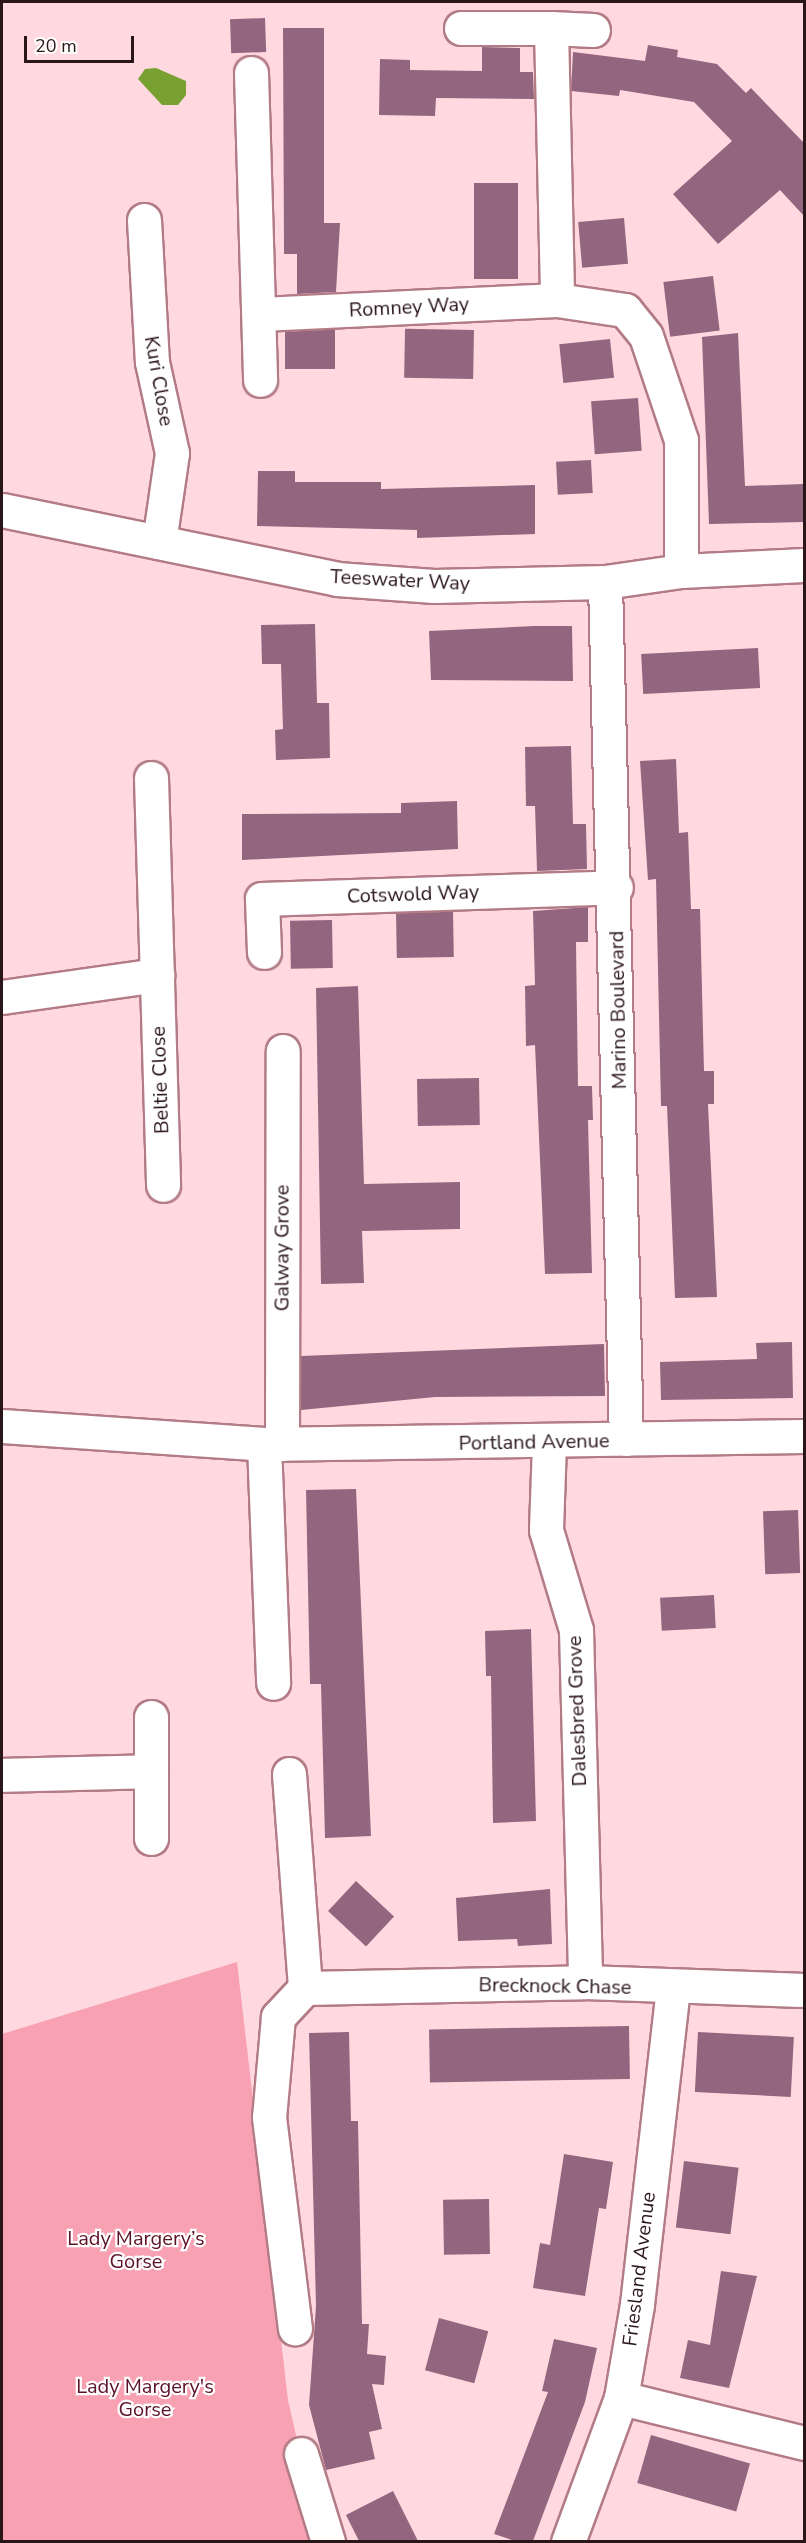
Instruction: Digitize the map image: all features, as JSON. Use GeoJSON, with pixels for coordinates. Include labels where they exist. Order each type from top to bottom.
{"type":"FeatureCollection","features":[{"type":"Feature","properties":{"kind":"street"},"geometry":{"type":"LineString","coordinates":[[461,28],[593,30]]}},
{"type":"Feature","properties":{"kind":"street"},"geometry":{"type":"LineString","coordinates":[[551,28],[557,300]]}},
{"type":"Feature","properties":{"kind":"street"},"geometry":{"type":"LineString","coordinates":[[251,73],[261,314],[260,380]]}},
{"type":"Feature","properties":{"kind":"street","name":"Kuri Close"},"geometry":{"type":"LineString","coordinates":[[144,220],[152,362],[172,453],[159,542]]}},
{"type":"Feature","properties":{"kind":"street","name":"Romney Way"},"geometry":{"type":"LineString","coordinates":[[261,314],[557,300],[625,310],[646,336],[681,440],[681,571]]}},
{"type":"Feature","properties":{"kind":"street","name":"Teeswater Way"},"geometry":{"type":"LineString","coordinates":[[2,510],[337,579],[434,586],[605,582],[681,571],[804,565]]}},
{"type":"Feature","properties":{"kind":"street","name":"Marino Boulevard"},"geometry":{"type":"LineString","coordinates":[[605,582],[616,887],[626,1439]]}},
{"type":"Feature","properties":{"kind":"street","name":"Beltie Close"},"geometry":{"type":"LineString","coordinates":[[151,778],[163,1185]]}},
{"type":"Feature","properties":{"kind":"street","name":"Cotswold Way"},"geometry":{"type":"LineString","coordinates":[[264,952],[262,899],[616,887]]}},
{"type":"Feature","properties":{"kind":"street"},"geometry":{"type":"LineString","coordinates":[[2,996],[157,975]]}},
{"type":"Feature","properties":{"kind":"street","name":"Galway Grove"},"geometry":{"type":"LineString","coordinates":[[273,1444],[283,1051]]}},
{"type":"Feature","properties":{"kind":"street","name":"Portland Avenue"},"geometry":{"type":"LineString","coordinates":[[2,1426],[273,1444],[549,1443],[626,1439],[804,1436]]}},
{"type":"Feature","properties":{"kind":"street","name":"Dalesbred Grove"},"geometry":{"type":"LineString","coordinates":[[549,1443],[546,1530],[576,1630],[585,1982]]}},
{"type":"Feature","properties":{"kind":"street"},"geometry":{"type":"LineString","coordinates":[[273,1444],[273,1683]]}},
{"type":"Feature","properties":{"kind":"street"},"geometry":{"type":"LineString","coordinates":[[151,1717],[151,1838]]}},
{"type":"Feature","properties":{"kind":"street"},"geometry":{"type":"LineString","coordinates":[[2,1775],[151,1771]]}},
{"type":"Feature","properties":{"kind":"street"},"geometry":{"type":"LineString","coordinates":[[289,1774],[305,1988],[278,2017],[269,2117],[295,2328]]}},
{"type":"Feature","properties":{"kind":"street","name":"Brecknock Chase"},"geometry":{"type":"LineString","coordinates":[[305,1988],[585,1982],[673,1989],[804,1990]]}},
{"type":"Feature","properties":{"kind":"street","name":"Friesland Avenue"},"geometry":{"type":"LineString","coordinates":[[568,2541],[621,2398],[637,2304],[673,1989]]}},
{"type":"Feature","properties":{"kind":"street"},"geometry":{"type":"LineString","coordinates":[[621,2398],[804,2443]]}},
{"type":"Feature","properties":{"kind":"street"},"geometry":{"type":"LineString","coordinates":[[301,2454],[328,2541]]}},
{"type":"Feature","properties":{"kind":"green space","name":"Lady Margery’s Gorse"},"geometry":{"type":"Polygon","coordinates":[[[237,1962],[288,2400],[320,2541],[2,2542],[2,2034],[237,1962]]]}},
{"type":"Feature","properties":{"kind":"shaded area"},"geometry":{"type":"Polygon","coordinates":[[[156,68],[186,81],[186,95],[178,105],[162,105],[138,79],[145,69],[156,68]]]}},
{"type":"Feature","properties":{"kind":"building"},"geometry":{"type":"Polygon","coordinates":[[[265,18],[266,52],[231,53],[230,19],[265,18]]]}},
{"type":"Feature","properties":{"kind":"building"},"geometry":{"type":"Polygon","coordinates":[[[283,28],[324,28],[324,223],[340,223],[336,292],[297,294],[297,254],[284,254],[283,28]]]}},
{"type":"Feature","properties":{"kind":"building"},"geometry":{"type":"Polygon","coordinates":[[[648,45],[678,50],[677,57],[717,64],[746,93],[751,88],[804,143],[804,216],[780,190],[718,244],[673,194],[732,141],[694,102],[620,90],[619,96],[571,91],[573,52],[645,61],[648,45]]]}},
{"type":"Feature","properties":{"kind":"building"},"geometry":{"type":"Polygon","coordinates":[[[482,47],[520,48],[520,72],[533,72],[534,99],[436,98],[435,116],[379,115],[380,59],[410,60],[410,70],[482,71],[482,47]]]}},
{"type":"Feature","properties":{"kind":"building"},"geometry":{"type":"Polygon","coordinates":[[[474,183],[518,183],[518,279],[474,279],[474,183]]]}},
{"type":"Feature","properties":{"kind":"building"},"geometry":{"type":"Polygon","coordinates":[[[624,218],[628,264],[582,268],[578,222],[624,218]]]}},
{"type":"Feature","properties":{"kind":"building"},"geometry":{"type":"Polygon","coordinates":[[[713,276],[720,331],[670,337],[663,282],[713,276]]]}},
{"type":"Feature","properties":{"kind":"building"},"geometry":{"type":"Polygon","coordinates":[[[285,329],[335,329],[335,369],[285,369],[285,329]]]}},
{"type":"Feature","properties":{"kind":"building"},"geometry":{"type":"Polygon","coordinates":[[[405,329],[474,330],[473,379],[404,378],[405,329]]]}},
{"type":"Feature","properties":{"kind":"building"},"geometry":{"type":"Polygon","coordinates":[[[738,333],[745,486],[804,484],[804,522],[709,524],[702,337],[738,333]]]}},
{"type":"Feature","properties":{"kind":"building"},"geometry":{"type":"Polygon","coordinates":[[[610,339],[614,378],[563,383],[559,344],[610,339]]]}},
{"type":"Feature","properties":{"kind":"building"},"geometry":{"type":"Polygon","coordinates":[[[638,398],[642,451],[595,454],[591,401],[638,398]]]}},
{"type":"Feature","properties":{"kind":"building"},"geometry":{"type":"Polygon","coordinates":[[[591,460],[593,493],[558,495],[556,462],[591,460]]]}},
{"type":"Feature","properties":{"kind":"building"},"geometry":{"type":"Polygon","coordinates":[[[258,471],[295,471],[295,482],[381,482],[381,489],[535,485],[535,534],[417,538],[417,530],[257,526],[258,471]]]}},
{"type":"Feature","properties":{"kind":"building"},"geometry":{"type":"Polygon","coordinates":[[[315,624],[317,703],[329,703],[330,758],[276,760],[275,730],[283,729],[281,664],[262,664],[261,625],[315,624]]]}},
{"type":"Feature","properties":{"kind":"building"},"geometry":{"type":"Polygon","coordinates":[[[572,626],[573,681],[431,680],[429,631],[572,626]]]}},
{"type":"Feature","properties":{"kind":"building"},"geometry":{"type":"Polygon","coordinates":[[[758,648],[760,688],[643,694],[641,654],[758,648]]]}},
{"type":"Feature","properties":{"kind":"building"},"geometry":{"type":"Polygon","coordinates":[[[571,746],[573,824],[586,824],[587,869],[537,871],[535,806],[526,806],[525,747],[571,746]]]}},
{"type":"Feature","properties":{"kind":"building"},"geometry":{"type":"Polygon","coordinates":[[[676,759],[679,833],[688,832],[691,909],[700,909],[704,1071],[714,1071],[714,1104],[708,1104],[717,1297],[675,1298],[667,1106],[661,1106],[656,879],[648,880],[640,761],[676,759]]]}},
{"type":"Feature","properties":{"kind":"building"},"geometry":{"type":"Polygon","coordinates":[[[457,801],[458,849],[242,860],[242,814],[401,813],[401,803],[457,801]]]}},
{"type":"Feature","properties":{"kind":"building"},"geometry":{"type":"Polygon","coordinates":[[[588,907],[588,942],[576,942],[578,1086],[592,1086],[593,1120],[588,1120],[592,1273],[545,1274],[535,1045],[526,1046],[525,986],[535,985],[533,911],[588,907]]]}},
{"type":"Feature","properties":{"kind":"building"},"geometry":{"type":"Polygon","coordinates":[[[453,911],[454,957],[397,958],[396,912],[453,911]]]}},
{"type":"Feature","properties":{"kind":"building"},"geometry":{"type":"Polygon","coordinates":[[[332,920],[333,968],[291,969],[290,921],[332,920]]]}},
{"type":"Feature","properties":{"kind":"building"},"geometry":{"type":"Polygon","coordinates":[[[358,986],[364,1184],[460,1182],[460,1229],[362,1231],[364,1283],[321,1284],[316,988],[358,986]]]}},
{"type":"Feature","properties":{"kind":"building"},"geometry":{"type":"Polygon","coordinates":[[[479,1078],[480,1125],[418,1126],[417,1079],[479,1078]]]}},
{"type":"Feature","properties":{"kind":"building"},"geometry":{"type":"Polygon","coordinates":[[[792,1342],[793,1398],[661,1400],[660,1362],[757,1359],[756,1343],[792,1342]]]}},
{"type":"Feature","properties":{"kind":"building"},"geometry":{"type":"Polygon","coordinates":[[[604,1344],[605,1396],[435,1397],[301,1410],[301,1356],[604,1344]]]}},
{"type":"Feature","properties":{"kind":"building"},"geometry":{"type":"Polygon","coordinates":[[[356,1489],[371,1836],[325,1838],[321,1684],[310,1684],[306,1490],[356,1489]]]}},
{"type":"Feature","properties":{"kind":"building"},"geometry":{"type":"Polygon","coordinates":[[[798,1510],[800,1573],[765,1574],[763,1511],[798,1510]]]}},
{"type":"Feature","properties":{"kind":"building"},"geometry":{"type":"Polygon","coordinates":[[[714,1595],[716,1628],[662,1631],[660,1598],[714,1595]]]}},
{"type":"Feature","properties":{"kind":"building"},"geometry":{"type":"Polygon","coordinates":[[[531,1629],[536,1821],[493,1823],[491,1676],[486,1676],[485,1631],[531,1629]]]}},
{"type":"Feature","properties":{"kind":"building"},"geometry":{"type":"Polygon","coordinates":[[[356,1881],[394,1916],[366,1946],[328,1911],[356,1881]]]}},
{"type":"Feature","properties":{"kind":"building"},"geometry":{"type":"Polygon","coordinates":[[[550,1889],[552,1944],[518,1946],[517,1939],[458,1941],[456,1898],[550,1889]]]}},
{"type":"Feature","properties":{"kind":"building"},"geometry":{"type":"Polygon","coordinates":[[[629,2026],[630,2079],[430,2082],[429,2029],[629,2026]]]}},
{"type":"Feature","properties":{"kind":"building"},"geometry":{"type":"Polygon","coordinates":[[[349,2032],[351,2121],[358,2121],[362,2324],[369,2324],[367,2354],[386,2356],[384,2385],[372,2384],[382,2429],[369,2432],[375,2459],[326,2470],[309,2405],[316,2306],[309,2033],[349,2032]]]}},
{"type":"Feature","properties":{"kind":"building"},"geometry":{"type":"Polygon","coordinates":[[[698,2032],[794,2037],[791,2097],[695,2092],[698,2032]]]}},
{"type":"Feature","properties":{"kind":"building"},"geometry":{"type":"Polygon","coordinates":[[[564,2154],[613,2162],[606,2209],[599,2208],[585,2296],[533,2288],[540,2243],[550,2245],[564,2154]]]}},
{"type":"Feature","properties":{"kind":"building"},"geometry":{"type":"Polygon","coordinates":[[[684,2161],[739,2168],[730,2234],[676,2228],[684,2161]]]}},
{"type":"Feature","properties":{"kind":"building"},"geometry":{"type":"Polygon","coordinates":[[[489,2199],[490,2254],[444,2255],[443,2200],[489,2199]]]}},
{"type":"Feature","properties":{"kind":"building"},"geometry":{"type":"Polygon","coordinates":[[[721,2271],[757,2276],[729,2388],[680,2378],[688,2340],[710,2345],[721,2271]]]}},
{"type":"Feature","properties":{"kind":"building"},"geometry":{"type":"Polygon","coordinates":[[[439,2318],[488,2331],[474,2383],[425,2370],[439,2318]]]}},
{"type":"Feature","properties":{"kind":"building"},"geometry":{"type":"Polygon","coordinates":[[[554,2339],[597,2348],[585,2402],[533,2541],[515,2541],[494,2534],[548,2392],[542,2391],[554,2339]]]}},
{"type":"Feature","properties":{"kind":"building"},"geometry":{"type":"Polygon","coordinates":[[[651,2435],[750,2463],[736,2511],[637,2483],[651,2435]]]}},
{"type":"Feature","properties":{"kind":"building"},"geometry":{"type":"Polygon","coordinates":[[[393,2491],[418,2541],[359,2541],[346,2515],[393,2491]]]}},
{"type":"Feature","properties":{"kind":"park label","name":"Lady Margery's Gorse"},"geometry":{"type":"Point","coordinates":[145,2398]}}]}
